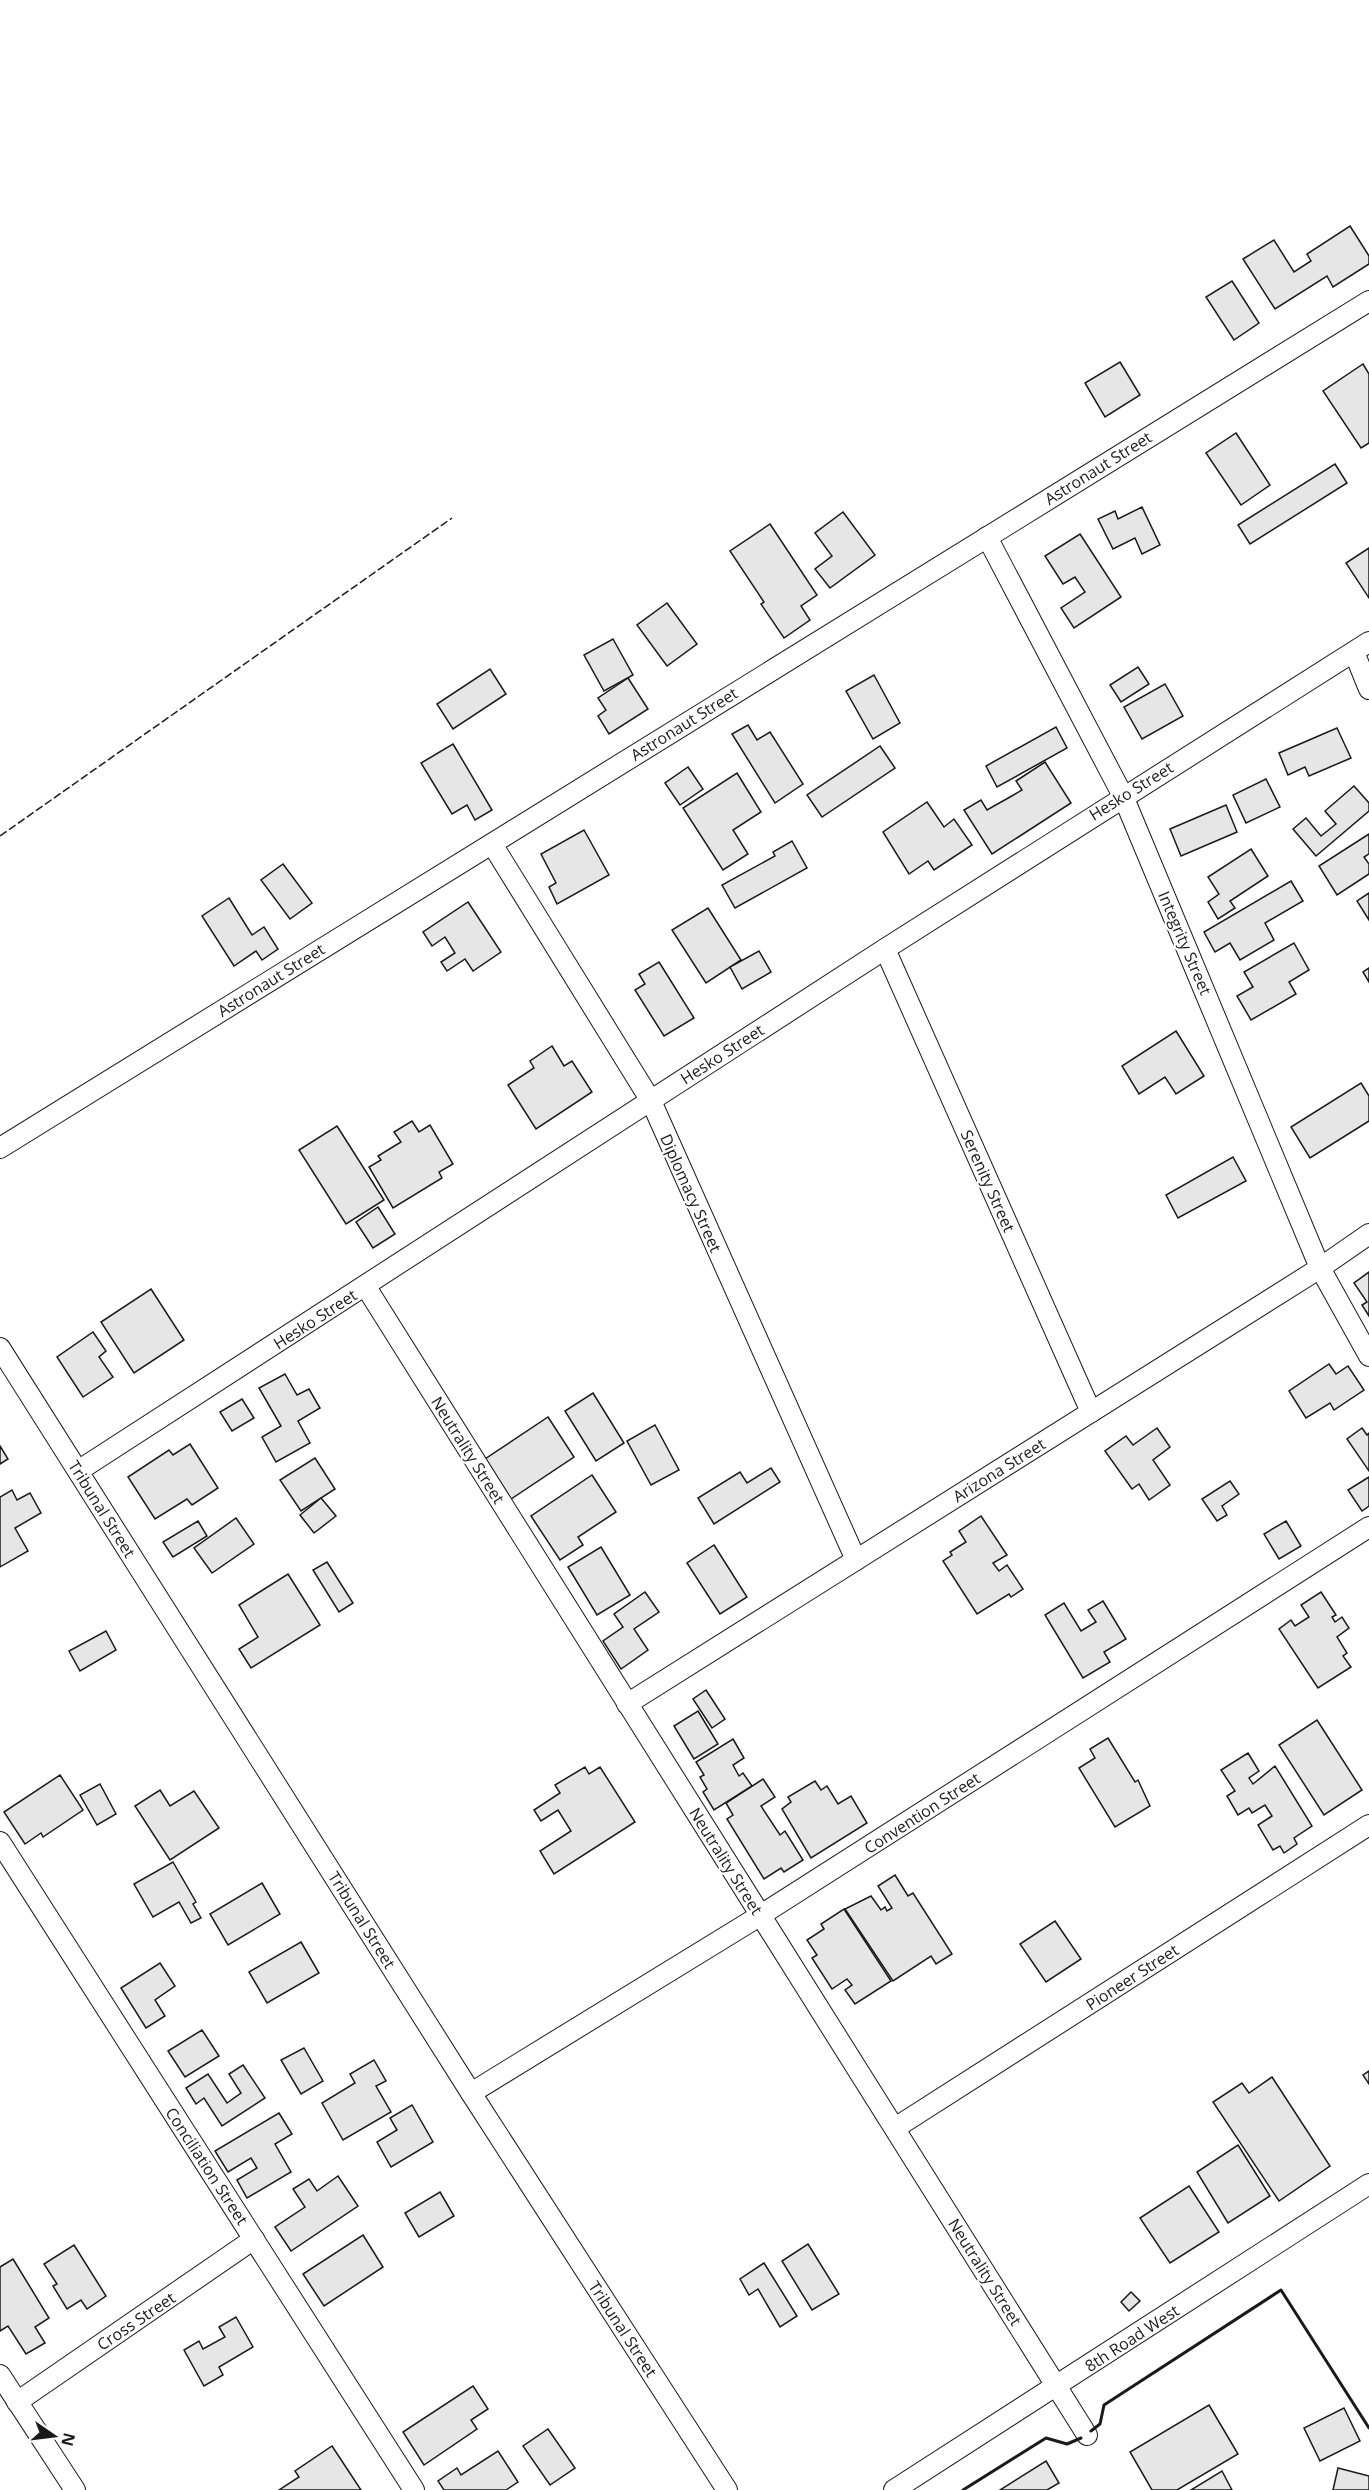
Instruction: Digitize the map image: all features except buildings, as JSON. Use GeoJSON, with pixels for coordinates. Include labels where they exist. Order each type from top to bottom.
{"type":"FeatureCollection","features":[{"type":"Feature","properties":{"kind":"street","name":"Astronaut Street"},"geometry":{"type":"LineString","coordinates":[[0,1148],[1369,301]]}},
{"type":"Feature","properties":{"kind":"street","name":"Integrity Street"},"geometry":{"type":"LineString","coordinates":[[987,537],[1123,796],[1320,1268],[1369,1356]]}},
{"type":"Feature","properties":{"kind":"street","name":"Hesko Street"},"geometry":{"type":"LineString","coordinates":[[78,1471],[1123,796],[1361,647]]}},
{"type":"Feature","properties":{"kind":"street"},"geometry":{"type":"LineString","coordinates":[[1361,647],[1369,689]]}},
{"type":"Feature","properties":{"kind":"street","name":"Diplomacy Street"},"geometry":{"type":"LineString","coordinates":[[492,844],[651,1101],[856,1560]]}},
{"type":"Feature","properties":{"kind":"street","name":"Serenity Street"},"geometry":{"type":"LineString","coordinates":[[885,949],[1091,1412]]}},
{"type":"Feature","properties":{"kind":"street","name":"Arizona Street"},"geometry":{"type":"LineString","coordinates":[[627,1704],[1320,1268],[1369,1234]]}},
{"type":"Feature","properties":{"kind":"street","name":"Neutrality Street"},"geometry":{"type":"LineString","coordinates":[[366,1287],[1087,2435]]}},
{"type":"Feature","properties":{"kind":"street","name":"Tribunal Street"},"geometry":{"type":"LineString","coordinates":[[0,1348],[471,2093],[727,2490]]}},
{"type":"Feature","properties":{"kind":"street","name":"Convention Street"},"geometry":{"type":"LineString","coordinates":[[471,2093],[761,1915],[1369,1527]]}},
{"type":"Feature","properties":{"kind":"street","name":"Pioneer Street"},"geometry":{"type":"LineString","coordinates":[[895,2128],[1369,1825]]}},
{"type":"Feature","properties":{"kind":"street","name":"Conciliation Street"},"geometry":{"type":"LineString","coordinates":[[0,1842],[414,2490]]}},
{"type":"Feature","properties":{"kind":"street","name":"8th Road West"},"geometry":{"type":"LineString","coordinates":[[894,2490],[1369,2184]]}},
{"type":"Feature","properties":{"kind":"street","name":"Cross Street"},"geometry":{"type":"LineString","coordinates":[[17,2402],[254,2240]]}},
{"type":"Feature","properties":{"kind":"street"},"geometry":{"type":"LineString","coordinates":[[0,2375],[75,2490]]}},
{"type":"Feature","properties":{"kind":"fence"},"geometry":{"type":"LineString","coordinates":[[0,836],[452,518]]}},
{"type":"Feature","properties":{"kind":"wall"},"geometry":{"type":"LineString","coordinates":[[1091,2431],[1100,2424],[1104,2405],[1281,2290],[1369,2428]]}},
{"type":"Feature","properties":{"kind":"wall"},"geometry":{"type":"LineString","coordinates":[[963,2490],[1046,2438],[1067,2444],[1081,2438]]}}]}
